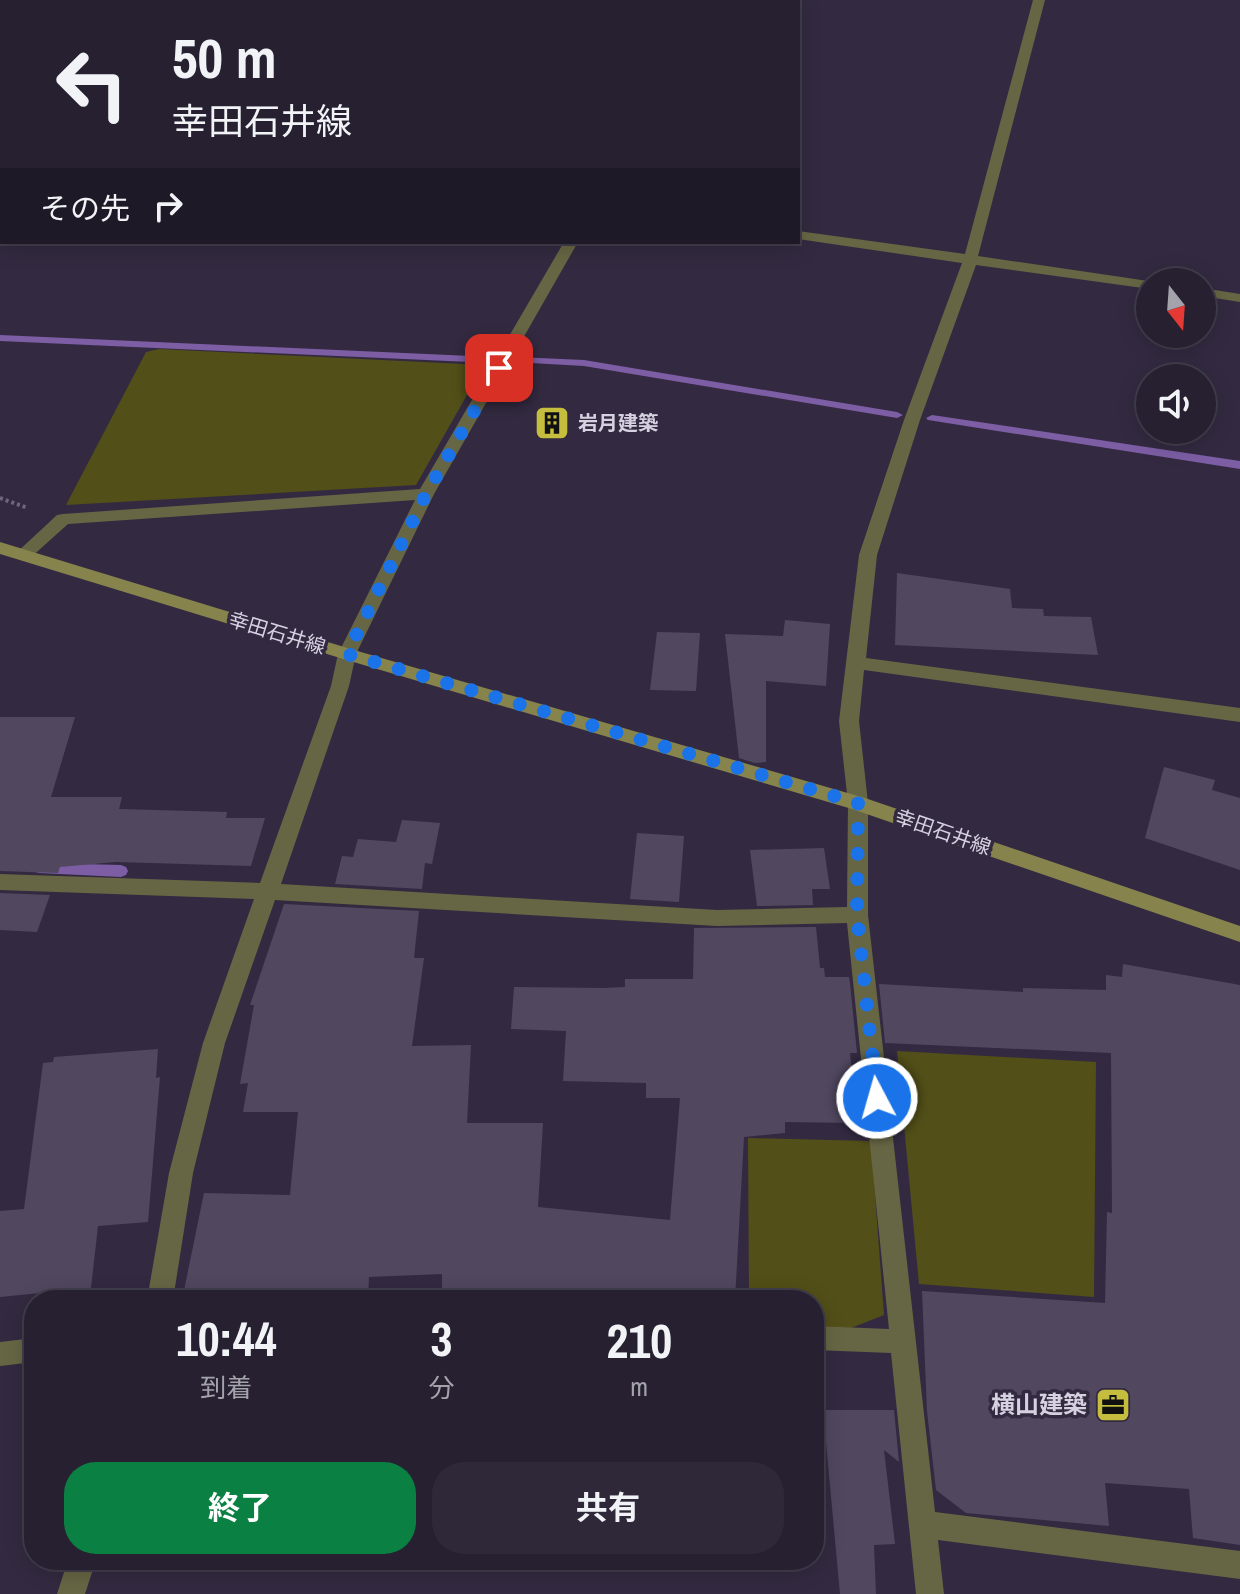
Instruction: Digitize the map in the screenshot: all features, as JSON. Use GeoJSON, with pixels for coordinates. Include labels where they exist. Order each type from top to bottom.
{"type":"FeatureCollection","features":[{"type":"Feature","properties":{"kind":"main road","name":"幸田石井線"},"geometry":{"type":"LineString","coordinates":[[0,548],[347,654],[858,803],[1240,934]]}},
{"type":"Feature","properties":{"kind":"street"},"geometry":{"type":"LineString","coordinates":[[930,1594],[857,915],[858,803],[849,721],[868,555],[912,420],[970,261],[1039,0]]}},
{"type":"Feature","properties":{"kind":"street"},"geometry":{"type":"LineString","coordinates":[[800,235],[1136,283]]}},
{"type":"Feature","properties":{"kind":"street"},"geometry":{"type":"LineString","coordinates":[[162,1290],[181,1173],[214,1043],[340,686],[347,654],[426,494],[570,244]]}},
{"type":"Feature","properties":{"kind":"street"},"geometry":{"type":"LineString","coordinates":[[1216,294],[1240,298]]}},
{"type":"Feature","properties":{"kind":"street"},"geometry":{"type":"LineString","coordinates":[[23,555],[63,519],[426,494]]}},
{"type":"Feature","properties":{"kind":"street"},"geometry":{"type":"LineString","coordinates":[[856,663],[1240,715]]}},
{"type":"Feature","properties":{"kind":"street"},"geometry":{"type":"LineString","coordinates":[[0,882],[266,891],[717,918],[857,915]]}},
{"type":"Feature","properties":{"kind":"street"},"geometry":{"type":"LineString","coordinates":[[824,1338],[904,1342]]}},
{"type":"Feature","properties":{"kind":"street"},"geometry":{"type":"LineString","coordinates":[[0,1354],[24,1351]]}},
{"type":"Feature","properties":{"kind":"street"},"geometry":{"type":"LineString","coordinates":[[921,1524],[1240,1565]]}},
{"type":"Feature","properties":{"kind":"street"},"geometry":{"type":"LineString","coordinates":[[71,1594],[79,1570]]}},
{"type":"Feature","properties":{"kind":"shaded area"},"geometry":{"type":"Polygon","coordinates":[[[159,349],[484,365],[416,485],[66,505],[146,352],[159,349]]]}},
{"type":"Feature","properties":{"kind":"shaded area"},"geometry":{"type":"Polygon","coordinates":[[[897,1051],[1096,1062],[1094,1297],[919,1284],[897,1051]]]}},
{"type":"Feature","properties":{"kind":"shaded area"},"geometry":{"type":"Polygon","coordinates":[[[748,1138],[871,1141],[884,1315],[851,1328],[824,1327],[824,1290],[749,1290],[748,1138]]]}},
{"type":"Feature","properties":{"kind":"building"},"geometry":{"type":"Polygon","coordinates":[[[897,573],[1010,589],[1012,608],[1043,609],[1044,616],[1091,617],[1098,655],[895,645],[897,573]]]}},
{"type":"Feature","properties":{"kind":"building"},"geometry":{"type":"Polygon","coordinates":[[[785,620],[830,624],[826,686],[766,681],[766,762],[755,763],[739,758],[725,634],[783,636],[785,620]]]}},
{"type":"Feature","properties":{"kind":"building"},"geometry":{"type":"Polygon","coordinates":[[[657,632],[700,633],[696,691],[650,690],[657,632]]]}},
{"type":"Feature","properties":{"kind":"building"},"geometry":{"type":"Polygon","coordinates":[[[0,717],[75,717],[51,797],[122,797],[119,809],[227,812],[226,818],[265,818],[251,866],[116,862],[60,867],[58,873],[0,871],[0,717]]]}},
{"type":"Feature","properties":{"kind":"building"},"geometry":{"type":"Polygon","coordinates":[[[1164,767],[1215,780],[1212,790],[1240,798],[1240,870],[1145,838],[1164,767]]]}},
{"type":"Feature","properties":{"kind":"building"},"geometry":{"type":"Polygon","coordinates":[[[402,820],[440,823],[432,864],[425,863],[422,889],[335,884],[342,856],[353,857],[358,839],[396,842],[402,820]]]}},
{"type":"Feature","properties":{"kind":"building"},"geometry":{"type":"Polygon","coordinates":[[[637,833],[684,836],[679,902],[630,899],[637,833]]]}},
{"type":"Feature","properties":{"kind":"building"},"geometry":{"type":"Polygon","coordinates":[[[824,848],[830,889],[812,889],[813,905],[757,906],[750,850],[824,848]]]}},
{"type":"Feature","properties":{"kind":"building"},"geometry":{"type":"Polygon","coordinates":[[[0,893],[50,895],[37,932],[0,930],[0,893]]]}},
{"type":"Feature","properties":{"kind":"building"},"geometry":{"type":"Polygon","coordinates":[[[284,904],[419,911],[414,958],[424,958],[412,1046],[471,1045],[467,1123],[543,1123],[538,1207],[670,1220],[680,1098],[646,1098],[646,1083],[563,1081],[566,1031],[511,1029],[514,987],[604,988],[625,987],[625,979],[693,979],[694,928],[816,927],[820,968],[824,968],[825,977],[849,977],[857,1053],[850,1053],[856,1123],[785,1122],[785,1133],[744,1137],[736,1290],[442,1290],[442,1274],[369,1277],[368,1290],[184,1290],[204,1193],[290,1195],[298,1112],[243,1112],[248,1083],[240,1084],[254,1005],[250,1005],[284,904]]]}},
{"type":"Feature","properties":{"kind":"building"},"geometry":{"type":"Polygon","coordinates":[[[1123,964],[1240,985],[1240,1545],[1193,1538],[1189,1489],[1105,1483],[1109,1526],[966,1513],[936,1490],[927,1411],[922,1291],[1105,1303],[1107,1212],[1112,1213],[1111,1053],[885,1043],[879,984],[1023,992],[1023,988],[1106,990],[1106,975],[1122,977],[1123,964]]]}},
{"type":"Feature","properties":{"kind":"building"},"geometry":{"type":"Polygon","coordinates":[[[158,1049],[156,1078],[160,1077],[148,1222],[98,1226],[91,1288],[24,1290],[24,1295],[0,1297],[0,1211],[24,1209],[43,1063],[53,1062],[54,1057],[158,1049]]]}},
{"type":"Feature","properties":{"kind":"building"},"geometry":{"type":"Polygon","coordinates":[[[824,1410],[894,1410],[899,1462],[884,1450],[895,1544],[874,1545],[876,1594],[840,1594],[824,1410]]]}},
{"type":"Feature","properties":{"kind":"waterway"},"geometry":{"type":"LineString","coordinates":[[0,338],[471,359]]}},
{"type":"Feature","properties":{"kind":"waterway"},"geometry":{"type":"LineString","coordinates":[[517,360],[584,363],[897,415]]}},
{"type":"Feature","properties":{"kind":"waterway"},"geometry":{"type":"LineString","coordinates":[[932,418],[1240,465]]}},
{"type":"Feature","properties":{"kind":"waterway"},"geometry":{"type":"LineString","coordinates":[[40,868],[121,871]]}},
{"type":"Feature","properties":{"kind":"place","name":"岩月建築"},"geometry":{"type":"Point","coordinates":[552,423]}},
{"type":"Feature","properties":{"kind":"place","name":"横山建築"},"geometry":{"type":"Point","coordinates":[1113,1405]}},
{"type":"Feature","properties":{"kind":"route"},"geometry":{"type":"LineString","coordinates":[[499,368],[426,494],[347,654],[858,803],[860,848],[857,915],[877,1098]]}}]}
